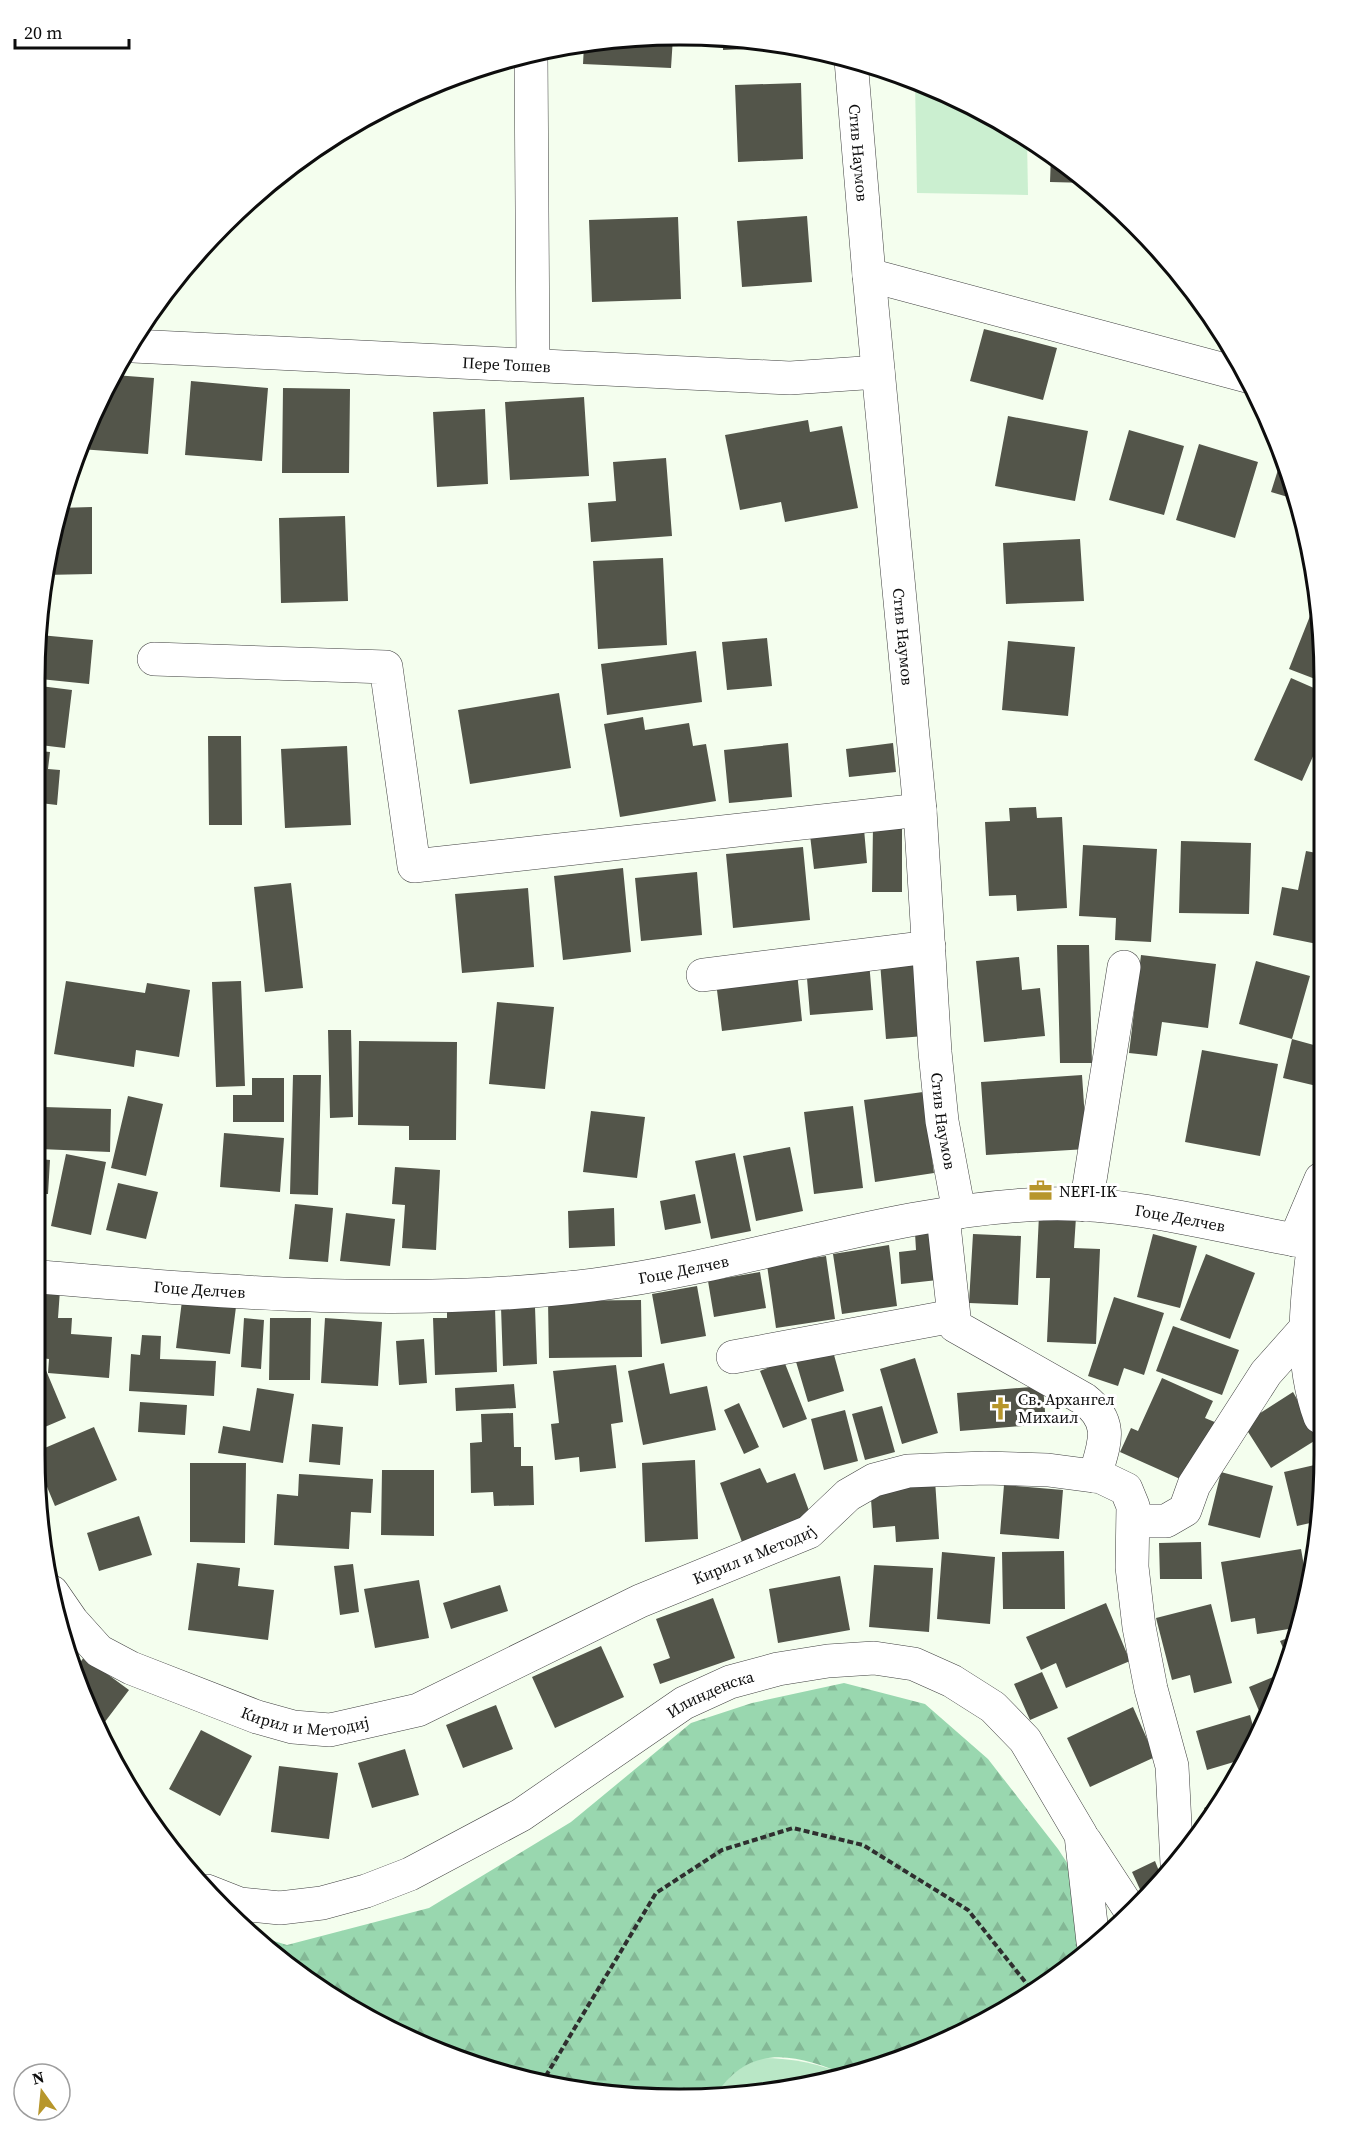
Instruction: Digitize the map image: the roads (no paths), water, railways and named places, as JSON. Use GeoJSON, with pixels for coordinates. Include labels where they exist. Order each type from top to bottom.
{"type":"FeatureCollection","features":[{"type":"Feature","properties":{"kind":"street"},"geometry":{"type":"LineString","coordinates":[[531,63],[533,364]]}},
{"type":"Feature","properties":{"kind":"street","name":"Стив Наумов"},"geometry":{"type":"LineString","coordinates":[[852,69],[920,810],[942,1121],[951,1214],[953,1316]]}},
{"type":"Feature","properties":{"kind":"street"},"geometry":{"type":"LineString","coordinates":[[869,275],[1235,373]]}},
{"type":"Feature","properties":{"kind":"street","name":"Пере Тошев"},"geometry":{"type":"LineString","coordinates":[[140,346],[790,378],[878,372]]}},
{"type":"Feature","properties":{"kind":"street"},"geometry":{"type":"LineString","coordinates":[[154,659],[386,667],[414,866],[920,810]]}},
{"type":"Feature","properties":{"kind":"street"},"geometry":{"type":"LineString","coordinates":[[703,975],[929,946]]}},
{"type":"Feature","properties":{"kind":"street"},"geometry":{"type":"LineString","coordinates":[[1086,1205],[1124,967]]}},
{"type":"Feature","properties":{"kind":"street","name":"Гоце Делчев"},"geometry":{"type":"LineString","coordinates":[[45,1277],[136,1285],[381,1297],[552,1289],[656,1276],[883,1226],[951,1214],[1044,1204],[1112,1206],[1310,1242]]}},
{"type":"Feature","properties":{"kind":"street"},"geometry":{"type":"LineString","coordinates":[[1314,1219],[1310,1242],[1305,1353],[1314,1401]]}},
{"type":"Feature","properties":{"kind":"street"},"geometry":{"type":"LineString","coordinates":[[733,1357],[953,1316],[955,1326],[960,1331],[1084,1399],[1098,1410],[1104,1423],[1106,1437],[1095,1476]]}},
{"type":"Feature","properties":{"kind":"street"},"geometry":{"type":"LineString","coordinates":[[1134,1521],[1166,1521],[1185,1510],[1194,1485],[1266,1373],[1306,1328]]}},
{"type":"Feature","properties":{"kind":"street","name":"Кирил и Методиј"},"geometry":{"type":"LineString","coordinates":[[64,1607],[99,1651],[131,1668],[257,1717],[293,1727],[330,1730],[418,1710],[640,1601],[810,1532],[848,1495],[874,1480],[908,1471],[985,1468],[1048,1470],[1095,1476],[1126,1489],[1133,1506],[1132,1567],[1139,1627],[1151,1689],[1172,1766],[1176,1849]]}},
{"type":"Feature","properties":{"kind":"street","name":"Илинденска"},"geometry":{"type":"LineString","coordinates":[[227,1899],[240,1904],[280,1908],[322,1903],[366,1891],[410,1874],[521,1815],[684,1703],[730,1682],[778,1669],[828,1661],[874,1658],[914,1664],[952,1681],[993,1707],[1025,1740],[1081,1834],[1092,1937]]}},
{"type":"Feature","properties":{"kind":"street"},"geometry":{"type":"LineString","coordinates":[[1081,1834],[1126,1904]]}},
{"type":"Feature","properties":{"kind":"place","name":"NEFI-IK"},"geometry":{"type":"Point","coordinates":[1041,1191]}},
{"type":"Feature","properties":{"kind":"place","name":"Св. Архангел Михаил"},"geometry":{"type":"Point","coordinates":[1000,1408]}}]}
